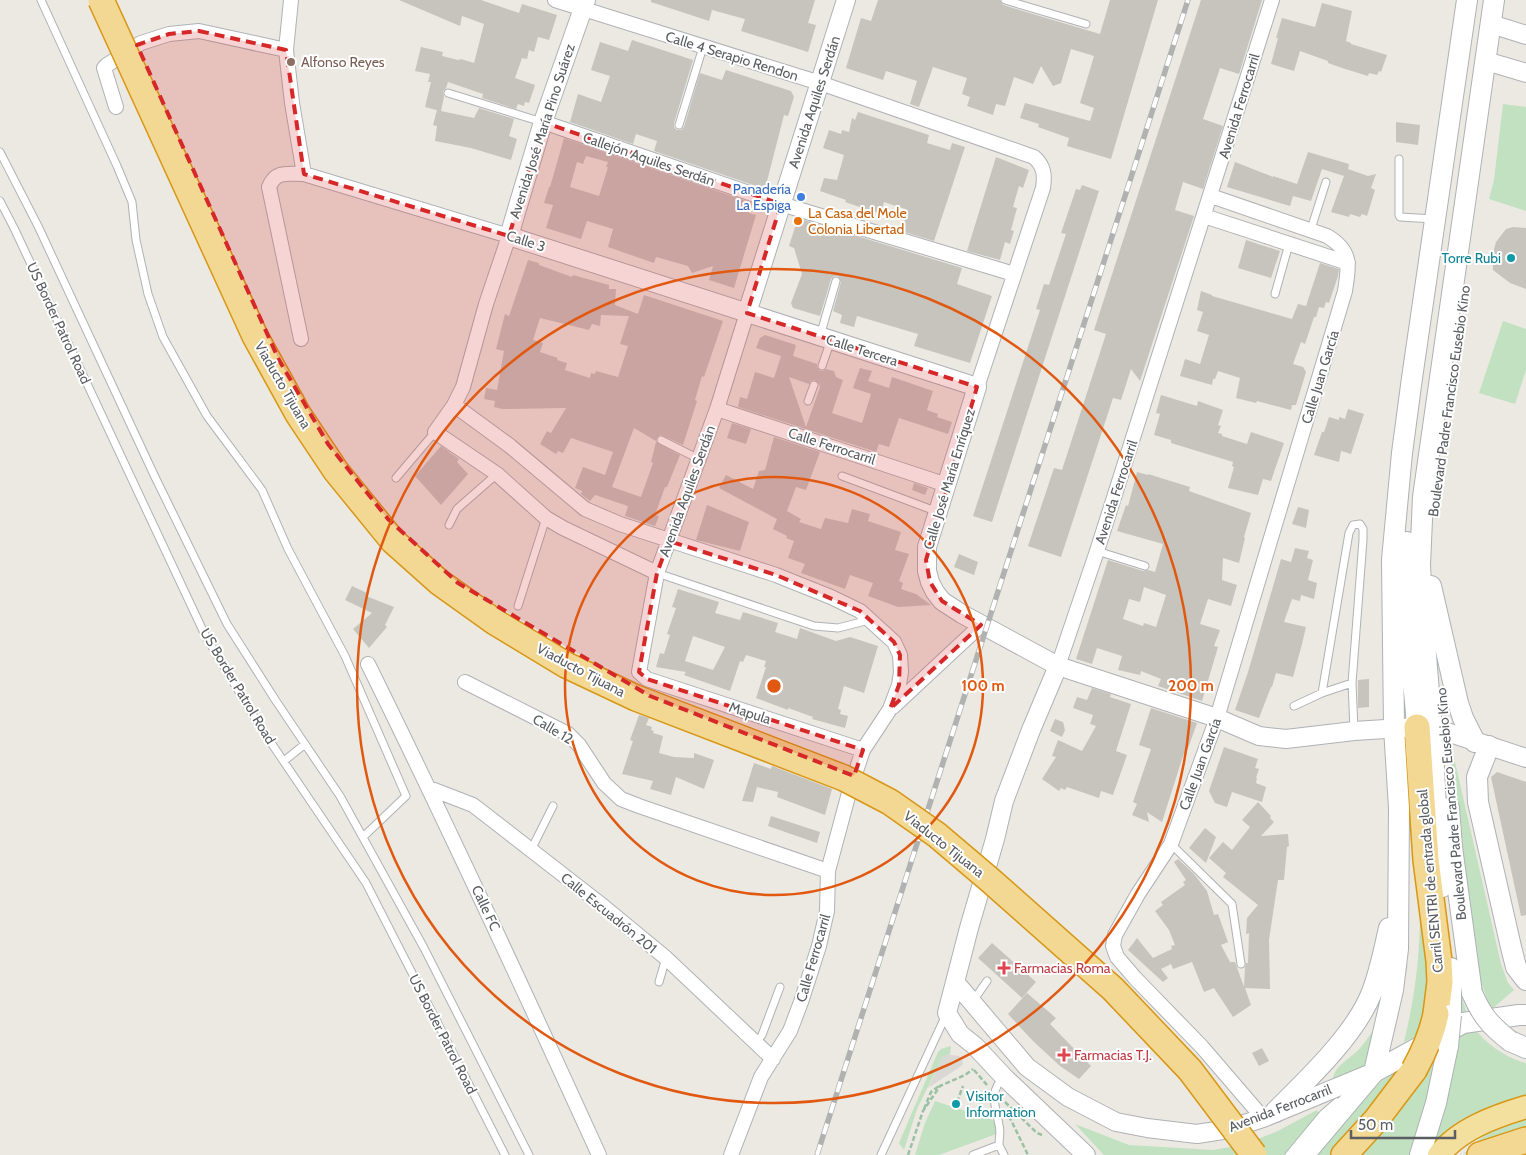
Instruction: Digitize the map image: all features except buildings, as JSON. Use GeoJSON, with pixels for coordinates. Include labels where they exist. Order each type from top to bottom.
{"type":"FeatureCollection","features":[{"type":"Feature","properties":{"kind":"highway","name":"Viaducto Tijuana"},"geometry":{"type":"LineString","coordinates":[[101,0],[230,284],[264,354],[298,414],[336,471],[393,541],[439,582],[495,622],[566,664],[636,698],[844,778],[890,802],[937,835],[1113,989],[1190,1070],[1254,1155]]}},
{"type":"Feature","properties":{"kind":"highway","name":"Viaducto Tijuana"},"geometry":{"type":"LineString","coordinates":[[116,0],[279,360],[328,444],[388,519],[458,583],[546,638],[650,696],[786,746],[842,770],[893,796],[965,851],[1115,984],[1188,1062],[1258,1155]]}},
{"type":"Feature","properties":{"kind":"highway","name":"Carril SENTRI de entrada global"},"geometry":{"type":"LineString","coordinates":[[1344,1155],[1376,1120],[1414,1070],[1424,1053],[1434,1026],[1444,1014],[1426,860],[1422,729]]}},
{"type":"Feature","properties":{"kind":"highway"},"geometry":{"type":"LineString","coordinates":[[1427,1154],[1494,1118],[1526,1107]]}},
{"type":"Feature","properties":{"kind":"highway"},"geometry":{"type":"LineString","coordinates":[[1480,1155],[1526,1140]]}},
{"type":"Feature","properties":{"kind":"main road","name":"Boulevard Padre Francisco Eusebio Kino"},"geometry":{"type":"LineString","coordinates":[[1468,0],[1404,444],[1392,560],[1422,729],[1452,846],[1472,993],[1480,1012],[1494,1028],[1518,1045]]}},
{"type":"Feature","properties":{"kind":"main road"},"geometry":{"type":"LineString","coordinates":[[1422,729],[1408,626],[1406,558],[1408,529],[1441,262],[1478,0]]}},
{"type":"Feature","properties":{"kind":"main road"},"geometry":{"type":"LineString","coordinates":[[1494,0],[1497,26]]}},
{"type":"Feature","properties":{"kind":"main road"},"geometry":{"type":"LineString","coordinates":[[1422,729],[1420,565],[1423,498],[1491,62],[1497,26],[1506,0]]}},
{"type":"Feature","properties":{"kind":"main road","name":"Boulevard Padre Francisco Eusebio Kino"},"geometry":{"type":"LineString","coordinates":[[1399,852],[1398,773],[1422,729],[1431,586],[1434,500],[1491,62]]}},
{"type":"Feature","properties":{"kind":"main road"},"geometry":{"type":"LineString","coordinates":[[1431,586],[1458,703],[1463,718],[1482,744],[1477,777],[1478,802],[1516,967],[1526,980]]}},
{"type":"Feature","properties":{"kind":"main road"},"geometry":{"type":"LineString","coordinates":[[1304,1155],[1374,1072],[1393,990],[1398,949],[1399,852]]}},
{"type":"Feature","properties":{"kind":"main road"},"geometry":{"type":"LineString","coordinates":[[1269,1115],[1331,1053],[1360,1016],[1371,993],[1382,961],[1392,911],[1399,852]]}},
{"type":"Feature","properties":{"kind":"main road"},"geometry":{"type":"LineString","coordinates":[[1427,1154],[1448,1046],[1444,1014]]}},
{"type":"Feature","properties":{"kind":"main road","name":"Avenida Ferrocarril"},"geometry":{"type":"LineString","coordinates":[[1374,1072],[1463,1023],[1526,1015]]}},
{"type":"Feature","properties":{"kind":"street"},"geometry":{"type":"LineString","coordinates":[[291,0],[286,50],[292,103],[304,174]]}},
{"type":"Feature","properties":{"kind":"street","name":"Calle 4 Serapio Rendon"},"geometry":{"type":"LineString","coordinates":[[555,0],[584,4],[703,47],[820,83],[1027,153],[1040,162],[1044,171],[1043,188],[1014,274]]}},
{"type":"Feature","properties":{"kind":"street","name":"Avenida Aquiles Serdán"},"geometry":{"type":"LineString","coordinates":[[639,672],[657,573],[717,409],[846,0]]}},
{"type":"Feature","properties":{"kind":"street","name":"Avenida Ferrocarril"},"geometry":{"type":"LineString","coordinates":[[947,1013],[1004,801],[1058,666],[1097,551],[1272,0]]}},
{"type":"Feature","properties":{"kind":"street","name":"Avenida José María Pino Suárez"},"geometry":{"type":"LineString","coordinates":[[444,420],[463,387],[486,304],[509,236],[543,122],[584,4]]}},
{"type":"Feature","properties":{"kind":"street"},"geometry":{"type":"LineString","coordinates":[[1497,26],[1526,35]]}},
{"type":"Feature","properties":{"kind":"street"},"geometry":{"type":"LineString","coordinates":[[116,107],[104,68],[141,43],[169,34],[199,31],[286,50]]}},
{"type":"Feature","properties":{"kind":"street"},"geometry":{"type":"LineString","coordinates":[[1491,62],[1526,73]]}},
{"type":"Feature","properties":{"kind":"street","name":"Callejón Aquiles Serdán"},"geometry":{"type":"LineString","coordinates":[[543,122],[781,204],[1014,274]]}},
{"type":"Feature","properties":{"kind":"street","name":"Calle 3"},"geometry":{"type":"LineString","coordinates":[[301,339],[269,187],[272,179],[278,175],[304,174],[509,236],[747,313]]}},
{"type":"Feature","properties":{"kind":"street"},"geometry":{"type":"LineString","coordinates":[[1211,196],[1311,229],[1338,242],[1345,251],[1348,263]]}},
{"type":"Feature","properties":{"kind":"street"},"geometry":{"type":"LineString","coordinates":[[1204,216],[1348,263]]}},
{"type":"Feature","properties":{"kind":"street","name":"Calle Juan García"},"geometry":{"type":"LineString","coordinates":[[1269,1115],[1135,978],[1117,957],[1112,946],[1115,935],[1138,894],[1171,844],[1217,718],[1345,291],[1348,263]]}},
{"type":"Feature","properties":{"kind":"street"},"geometry":{"type":"LineString","coordinates":[[976,387],[1014,274]]}},
{"type":"Feature","properties":{"kind":"street","name":"Calle Tercera"},"geometry":{"type":"LineString","coordinates":[[747,313],[976,387]]}},
{"type":"Feature","properties":{"kind":"street","name":"Calle José María Enríquez"},"geometry":{"type":"LineString","coordinates":[[976,387],[927,547],[927,571],[935,592],[942,601],[982,625]]}},
{"type":"Feature","properties":{"kind":"street","name":"Calle Ferrocarril"},"geometry":{"type":"LineString","coordinates":[[717,409],[947,485]]}},
{"type":"Feature","properties":{"kind":"street"},"geometry":{"type":"LineString","coordinates":[[444,420],[497,474],[546,518],[657,573]]}},
{"type":"Feature","properties":{"kind":"street"},"geometry":{"type":"LineString","coordinates":[[444,420],[510,446],[585,509],[669,541],[700,549],[776,575],[822,593],[860,611],[894,642],[900,655],[901,672],[899,685],[890,709]]}},
{"type":"Feature","properties":{"kind":"street"},"geometry":{"type":"LineString","coordinates":[[890,709],[982,625],[1058,666],[1217,718],[1259,736],[1286,739],[1354,730],[1422,729],[1482,744],[1526,758]]}},
{"type":"Feature","properties":{"kind":"street","name":"Calle FC"},"geometry":{"type":"LineString","coordinates":[[368,664],[429,788],[599,1155]]}},
{"type":"Feature","properties":{"kind":"street","name":"Mapula"},"geometry":{"type":"LineString","coordinates":[[639,672],[647,679],[863,750]]}},
{"type":"Feature","properties":{"kind":"street","name":"Calle 12"},"geometry":{"type":"LineString","coordinates":[[465,682],[568,734],[579,745],[604,783],[621,799],[828,871]]}},
{"type":"Feature","properties":{"kind":"street","name":"Calle Ferrocarril"},"geometry":{"type":"LineString","coordinates":[[731,1155],[761,1077],[790,1031],[801,1002],[818,946],[826,911],[828,871],[850,789],[863,750],[890,709]]}},
{"type":"Feature","properties":{"kind":"street","name":"Calle Escuadrón 201"},"geometry":{"type":"LineString","coordinates":[[429,788],[473,805],[666,958],[773,1059]]}},
{"type":"Feature","properties":{"kind":"street","name":"Avenida Ferrocarril"},"geometry":{"type":"LineString","coordinates":[[955,982],[1027,1067],[1068,1097],[1116,1122],[1197,1134],[1229,1129],[1269,1115],[1374,1072]]}},
{"type":"Feature","properties":{"kind":"street"},"geometry":{"type":"LineString","coordinates":[[947,1013],[960,1034],[975,1046],[1080,1151]]}},
{"type":"Feature","properties":{"kind":"lane"},"geometry":{"type":"LineString","coordinates":[[41,0],[132,202],[136,240],[148,294],[163,338],[207,416],[262,490],[288,549],[345,656],[406,796],[363,837]]}},
{"type":"Feature","properties":{"kind":"lane"},"geometry":{"type":"LineString","coordinates":[[1005,0],[1086,24]]}},
{"type":"Feature","properties":{"kind":"lane"},"geometry":{"type":"LineString","coordinates":[[679,125],[703,47]]}},
{"type":"Feature","properties":{"kind":"lane"},"geometry":{"type":"LineString","coordinates":[[448,94],[543,122]]}},
{"type":"Feature","properties":{"kind":"lane"},"geometry":{"type":"LineString","coordinates":[[0,152],[38,226],[155,477],[227,624],[340,796],[424,948],[528,1155]]}},
{"type":"Feature","properties":{"kind":"lane"},"geometry":{"type":"LineString","coordinates":[[1398,160],[1398,215],[1400,217],[1435,219]]}},
{"type":"Feature","properties":{"kind":"lane"},"geometry":{"type":"LineString","coordinates":[[1311,229],[1326,182]]}},
{"type":"Feature","properties":{"kind":"lane","name":"US Border Patrol Road"},"geometry":{"type":"LineString","coordinates":[[0,201],[206,635],[257,722],[366,883],[505,1155]]}},
{"type":"Feature","properties":{"kind":"lane"},"geometry":{"type":"LineString","coordinates":[[1275,294],[1289,244]]}},
{"type":"Feature","properties":{"kind":"lane"},"geometry":{"type":"LineString","coordinates":[[822,366],[825,338],[836,281]]}},
{"type":"Feature","properties":{"kind":"lane"},"geometry":{"type":"LineString","coordinates":[[808,401],[814,386]]}},
{"type":"Feature","properties":{"kind":"lane"},"geometry":{"type":"LineString","coordinates":[[396,478],[444,420]]}},
{"type":"Feature","properties":{"kind":"lane"},"geometry":{"type":"LineString","coordinates":[[661,440],[699,459]]}},
{"type":"Feature","properties":{"kind":"lane"},"geometry":{"type":"LineString","coordinates":[[449,525],[457,509],[497,474]]}},
{"type":"Feature","properties":{"kind":"lane"},"geometry":{"type":"LineString","coordinates":[[842,476],[938,512]]}},
{"type":"Feature","properties":{"kind":"lane"},"geometry":{"type":"LineString","coordinates":[[518,606],[546,518]]}},
{"type":"Feature","properties":{"kind":"lane"},"geometry":{"type":"LineString","coordinates":[[1322,693],[1349,533],[1353,525],[1360,524],[1363,529],[1363,540],[1352,683],[1354,730]]}},
{"type":"Feature","properties":{"kind":"lane"},"geometry":{"type":"LineString","coordinates":[[1097,551],[1145,566]]}},
{"type":"Feature","properties":{"kind":"lane"},"geometry":{"type":"LineString","coordinates":[[657,573],[814,626],[838,628],[870,620]]}},
{"type":"Feature","properties":{"kind":"lane"},"geometry":{"type":"LineString","coordinates":[[1294,706],[1322,693],[1352,683]]}},
{"type":"Feature","properties":{"kind":"lane"},"geometry":{"type":"LineString","coordinates":[[284,760],[305,744]]}},
{"type":"Feature","properties":{"kind":"lane"},"geometry":{"type":"LineString","coordinates":[[530,851],[553,806]]}},
{"type":"Feature","properties":{"kind":"lane"},"geometry":{"type":"LineString","coordinates":[[1171,844],[1232,904],[1241,964]]}},
{"type":"Feature","properties":{"kind":"lane"},"geometry":{"type":"LineString","coordinates":[[659,982],[666,958]]}},
{"type":"Feature","properties":{"kind":"lane"},"geometry":{"type":"LineString","coordinates":[[972,1002],[987,980]]}},
{"type":"Feature","properties":{"kind":"lane"},"geometry":{"type":"LineString","coordinates":[[756,1043],[762,1035],[780,987]]}},
{"type":"Feature","properties":{"kind":"lane","name":"Avenida Ferrocarril"},"geometry":{"type":"LineString","coordinates":[[882,1155],[947,1013]]}},
{"type":"Feature","properties":{"kind":"lane"},"geometry":{"type":"LineString","coordinates":[[1289,1155],[1323,1114],[1374,1072]]}},
{"type":"Feature","properties":{"kind":"lane"},"geometry":{"type":"LineString","coordinates":[[1004,1077],[998,1082],[994,1097],[994,1107],[1000,1127],[999,1145],[1004,1155]]}},
{"type":"Feature","properties":{"kind":"lane"},"geometry":{"type":"LineString","coordinates":[[973,1155],[999,1145]]}},
{"type":"Feature","properties":{"kind":"path"},"geometry":{"type":"LineString","coordinates":[[908,1155],[923,1111],[940,1086],[974,1069]]}},
{"type":"Feature","properties":{"kind":"path"},"geometry":{"type":"LineString","coordinates":[[957,1102],[963,1086]]}},
{"type":"Feature","properties":{"kind":"path"},"geometry":{"type":"LineString","coordinates":[[1008,1105],[1011,1122],[1028,1155]]}},
{"type":"Feature","properties":{"kind":"highlighted area"},"geometry":{"type":"Polygon","coordinates":[[[199,31],[286,50],[304,174],[509,236],[543,122],[781,204],[747,313],[977,387],[926,560],[930,582],[942,601],[981,625],[890,709],[899,685],[900,655],[894,642],[860,611],[776,575],[669,541],[657,573],[639,672],[647,679],[863,750],[854,776],[650,696],[458,583],[388,519],[328,444],[279,360],[137,45],[169,34],[199,31]]]}},
{"type":"Feature","properties":{"kind":"shaded area"},"geometry":{"type":"Polygon","coordinates":[[[945,1054],[959,1056],[963,1064],[928,1088],[943,1056],[945,1054]]]}},
{"type":"Feature","properties":{"kind":"green space"},"geometry":{"type":"Polygon","coordinates":[[[1503,104],[1526,107],[1526,211],[1489,199],[1494,180],[1503,104]]]}},
{"type":"Feature","properties":{"kind":"green space"},"geometry":{"type":"Polygon","coordinates":[[[1503,321],[1526,329],[1526,370],[1515,404],[1479,393],[1503,321]]]}},
{"type":"Feature","properties":{"kind":"green space"},"geometry":{"type":"Polygon","coordinates":[[[1453,753],[1501,964],[1508,983],[1514,990],[1492,1009],[1481,982],[1450,754],[1453,753]]]}},
{"type":"Feature","properties":{"kind":"green space"},"geometry":{"type":"Polygon","coordinates":[[[1420,910],[1432,958],[1422,1033],[1404,1042],[1416,976],[1420,910]]]}},
{"type":"Feature","properties":{"kind":"green space"},"geometry":{"type":"Polygon","coordinates":[[[1408,965],[1388,1045],[1380,1058],[1342,1079],[1333,1078],[1337,1069],[1358,1051],[1375,1028],[1408,965]]]}},
{"type":"Feature","properties":{"kind":"green space"},"geometry":{"type":"Polygon","coordinates":[[[1462,998],[1468,1017],[1478,1033],[1500,1052],[1526,1063],[1526,1096],[1500,1103],[1476,1114],[1433,1144],[1450,1089],[1457,1049],[1457,1016],[1462,998]]]}},
{"type":"Feature","properties":{"kind":"green space"},"geometry":{"type":"Polygon","coordinates":[[[951,1046],[950,1054],[943,1056],[917,1109],[904,1150],[899,1143],[938,1052],[951,1046]]]}},
{"type":"Feature","properties":{"kind":"green space"},"geometry":{"type":"Polygon","coordinates":[[[1438,1058],[1414,1155],[1359,1155],[1438,1058]]]}},
{"type":"Feature","properties":{"kind":"green space"},"geometry":{"type":"Polygon","coordinates":[[[1403,1066],[1382,1098],[1331,1155],[1311,1155],[1373,1087],[1403,1066]]]}},
{"type":"Feature","properties":{"kind":"green space"},"geometry":{"type":"Polygon","coordinates":[[[935,1101],[993,1120],[999,1133],[939,1155],[915,1155],[925,1123],[935,1101]]]}},
{"type":"Feature","properties":{"kind":"green space"},"geometry":{"type":"Polygon","coordinates":[[[1317,1110],[1320,1115],[1285,1155],[1104,1155],[1075,1124],[1129,1145],[1213,1150],[1242,1145],[1276,1132],[1317,1110]]]}},
{"type":"Feature","properties":{"kind":"green space"},"geometry":{"type":"Polygon","coordinates":[[[1526,1114],[1526,1129],[1496,1138],[1463,1155],[1492,1131],[1526,1114]]]}},
{"type":"Feature","properties":{"kind":"railway"},"geometry":{"type":"LineString","coordinates":[[817,1155],[1188,0]]}},
{"type":"Feature","properties":{"kind":"place","name":"Alfonso Reyes"},"geometry":{"type":"Point","coordinates":[291,62]}},
{"type":"Feature","properties":{"kind":"place","name":"Panadería La Espiga"},"geometry":{"type":"Point","coordinates":[801,197]}},
{"type":"Feature","properties":{"kind":"place","name":"La Casa del Mole Colonia Libertad"},"geometry":{"type":"Point","coordinates":[798,221]}},
{"type":"Feature","properties":{"kind":"place","name":"Torre Rubi"},"geometry":{"type":"Point","coordinates":[1511,258]}},
{"type":"Feature","properties":{"kind":"place","name":"Farmacias Roma"},"geometry":{"type":"Point","coordinates":[1004,968]}},
{"type":"Feature","properties":{"kind":"place","name":"Farmacias T.J."},"geometry":{"type":"Point","coordinates":[1064,1055]}},
{"type":"Feature","properties":{"kind":"place","name":"Visitor Information"},"geometry":{"type":"Point","coordinates":[956,1104]}}]}
